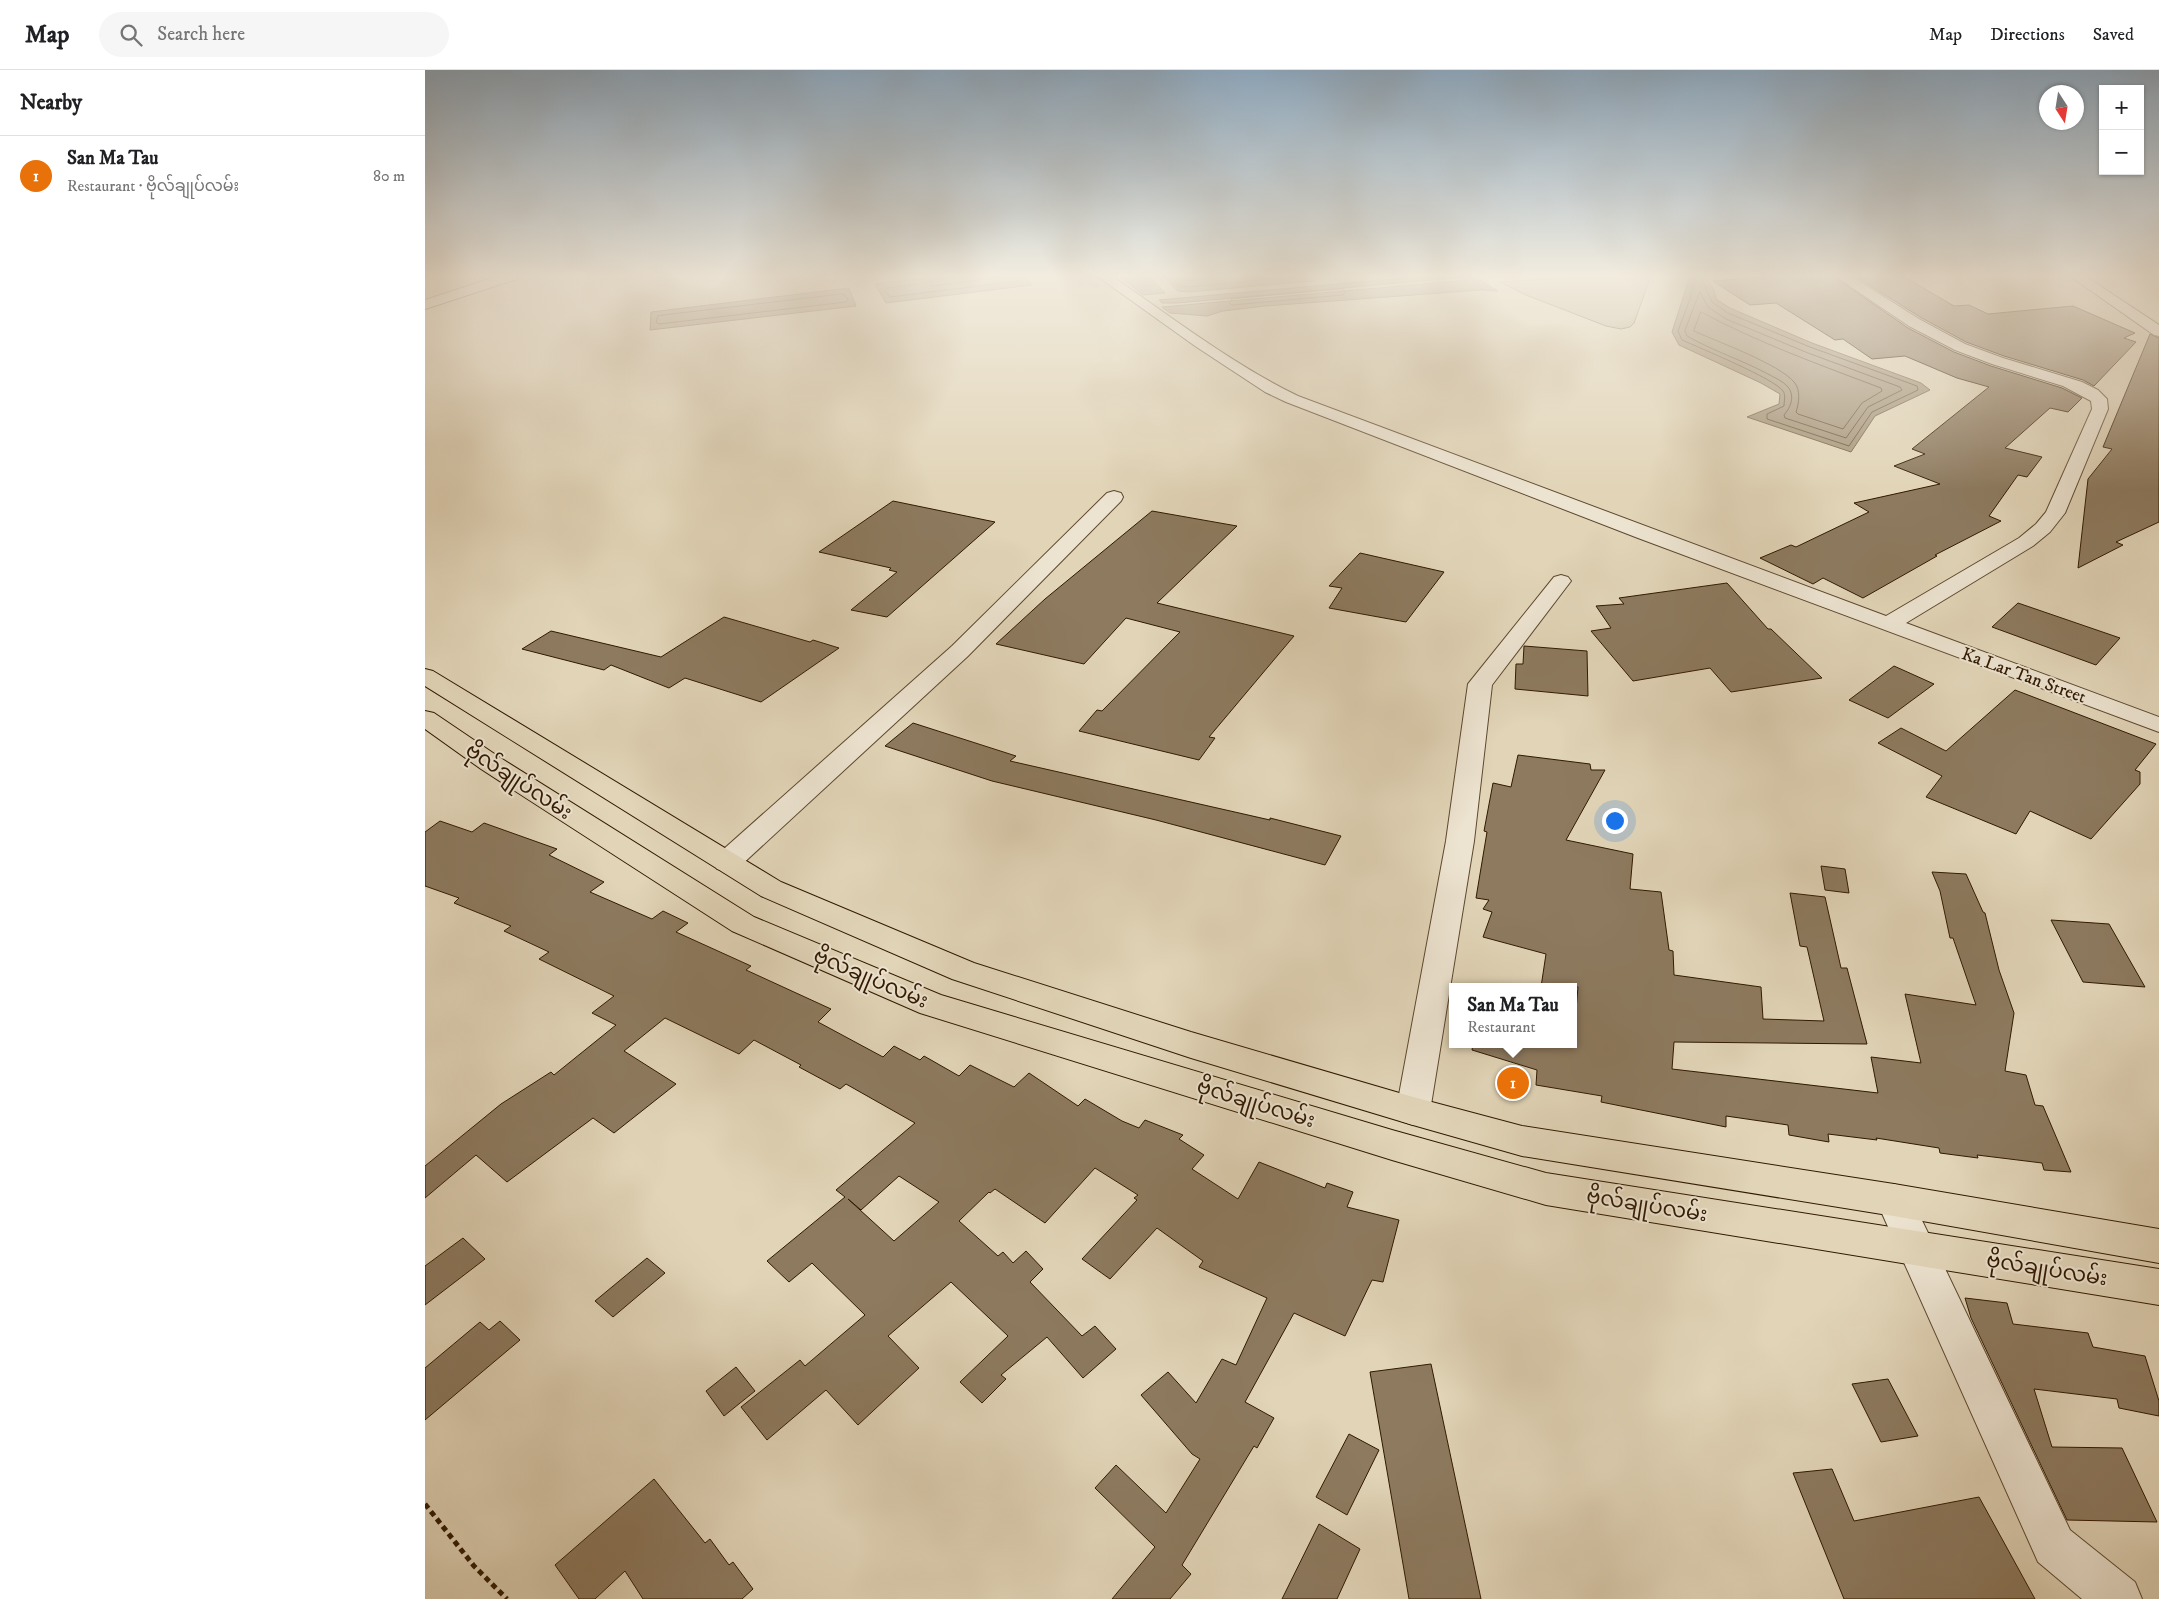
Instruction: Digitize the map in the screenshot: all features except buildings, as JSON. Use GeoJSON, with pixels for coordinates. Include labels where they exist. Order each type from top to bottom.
{"type":"FeatureCollection","features":[{"type":"Feature","properties":{"kind":"main road","name":"ဗိုလ်ချုပ်လမ်း"},"geometry":{"type":"LineString","coordinates":[[425,676],[771,889],[963,971],[1191,1044],[1413,1111],[1522,1141],[1894,1200],[2159,1246]]}},
{"type":"Feature","properties":{"kind":"main road","name":"ဗိုလ်ချုပ်လမ်း"},"geometry":{"type":"LineString","coordinates":[[425,718],[490,763],[743,924],[931,1004],[1391,1145],[1546,1189],[2159,1287]]}},
{"type":"Feature","properties":{"kind":"street","name":"Ka Lar Tan Street"},"geometry":{"type":"LineString","coordinates":[[1207,347],[1271,389],[1292,399],[1645,534],[2159,725]]}},
{"type":"Feature","properties":{"kind":"street"},"geometry":{"type":"LineString","coordinates":[[1889,624],[2025,542],[2043,528],[2055,513],[2099,409],[2099,399],[2082,388],[2065,381],[1991,360],[1961,347]]}},
{"type":"Feature","properties":{"kind":"street"},"geometry":{"type":"LineString","coordinates":[[727,862],[960,651],[1113,497]]}},
{"type":"Feature","properties":{"kind":"street"},"geometry":{"type":"LineString","coordinates":[[1413,1111],[1460,841],[1480,684],[1561,581]]}},
{"type":"Feature","properties":{"kind":"street"},"geometry":{"type":"LineString","coordinates":[[1894,1200],[2054,1546],[2118,1599]]}},
{"type":"Feature","properties":{"kind":"path"},"geometry":{"type":"LineString","coordinates":[[425,1504],[474,1566],[507,1599]]}},
{"type":"Feature","properties":{"kind":"water"},"geometry":{"type":"Polygon","coordinates":[[[1684,347],[1824,347],[1921,383],[1930,390],[1875,416],[1851,452],[1747,417],[1779,404],[1780,394],[1761,383],[1684,347]]]}},
{"type":"Feature","properties":{"kind":"place","name":"San Ma Tau"},"geometry":{"type":"Point","coordinates":[1513,1083]}}]}
